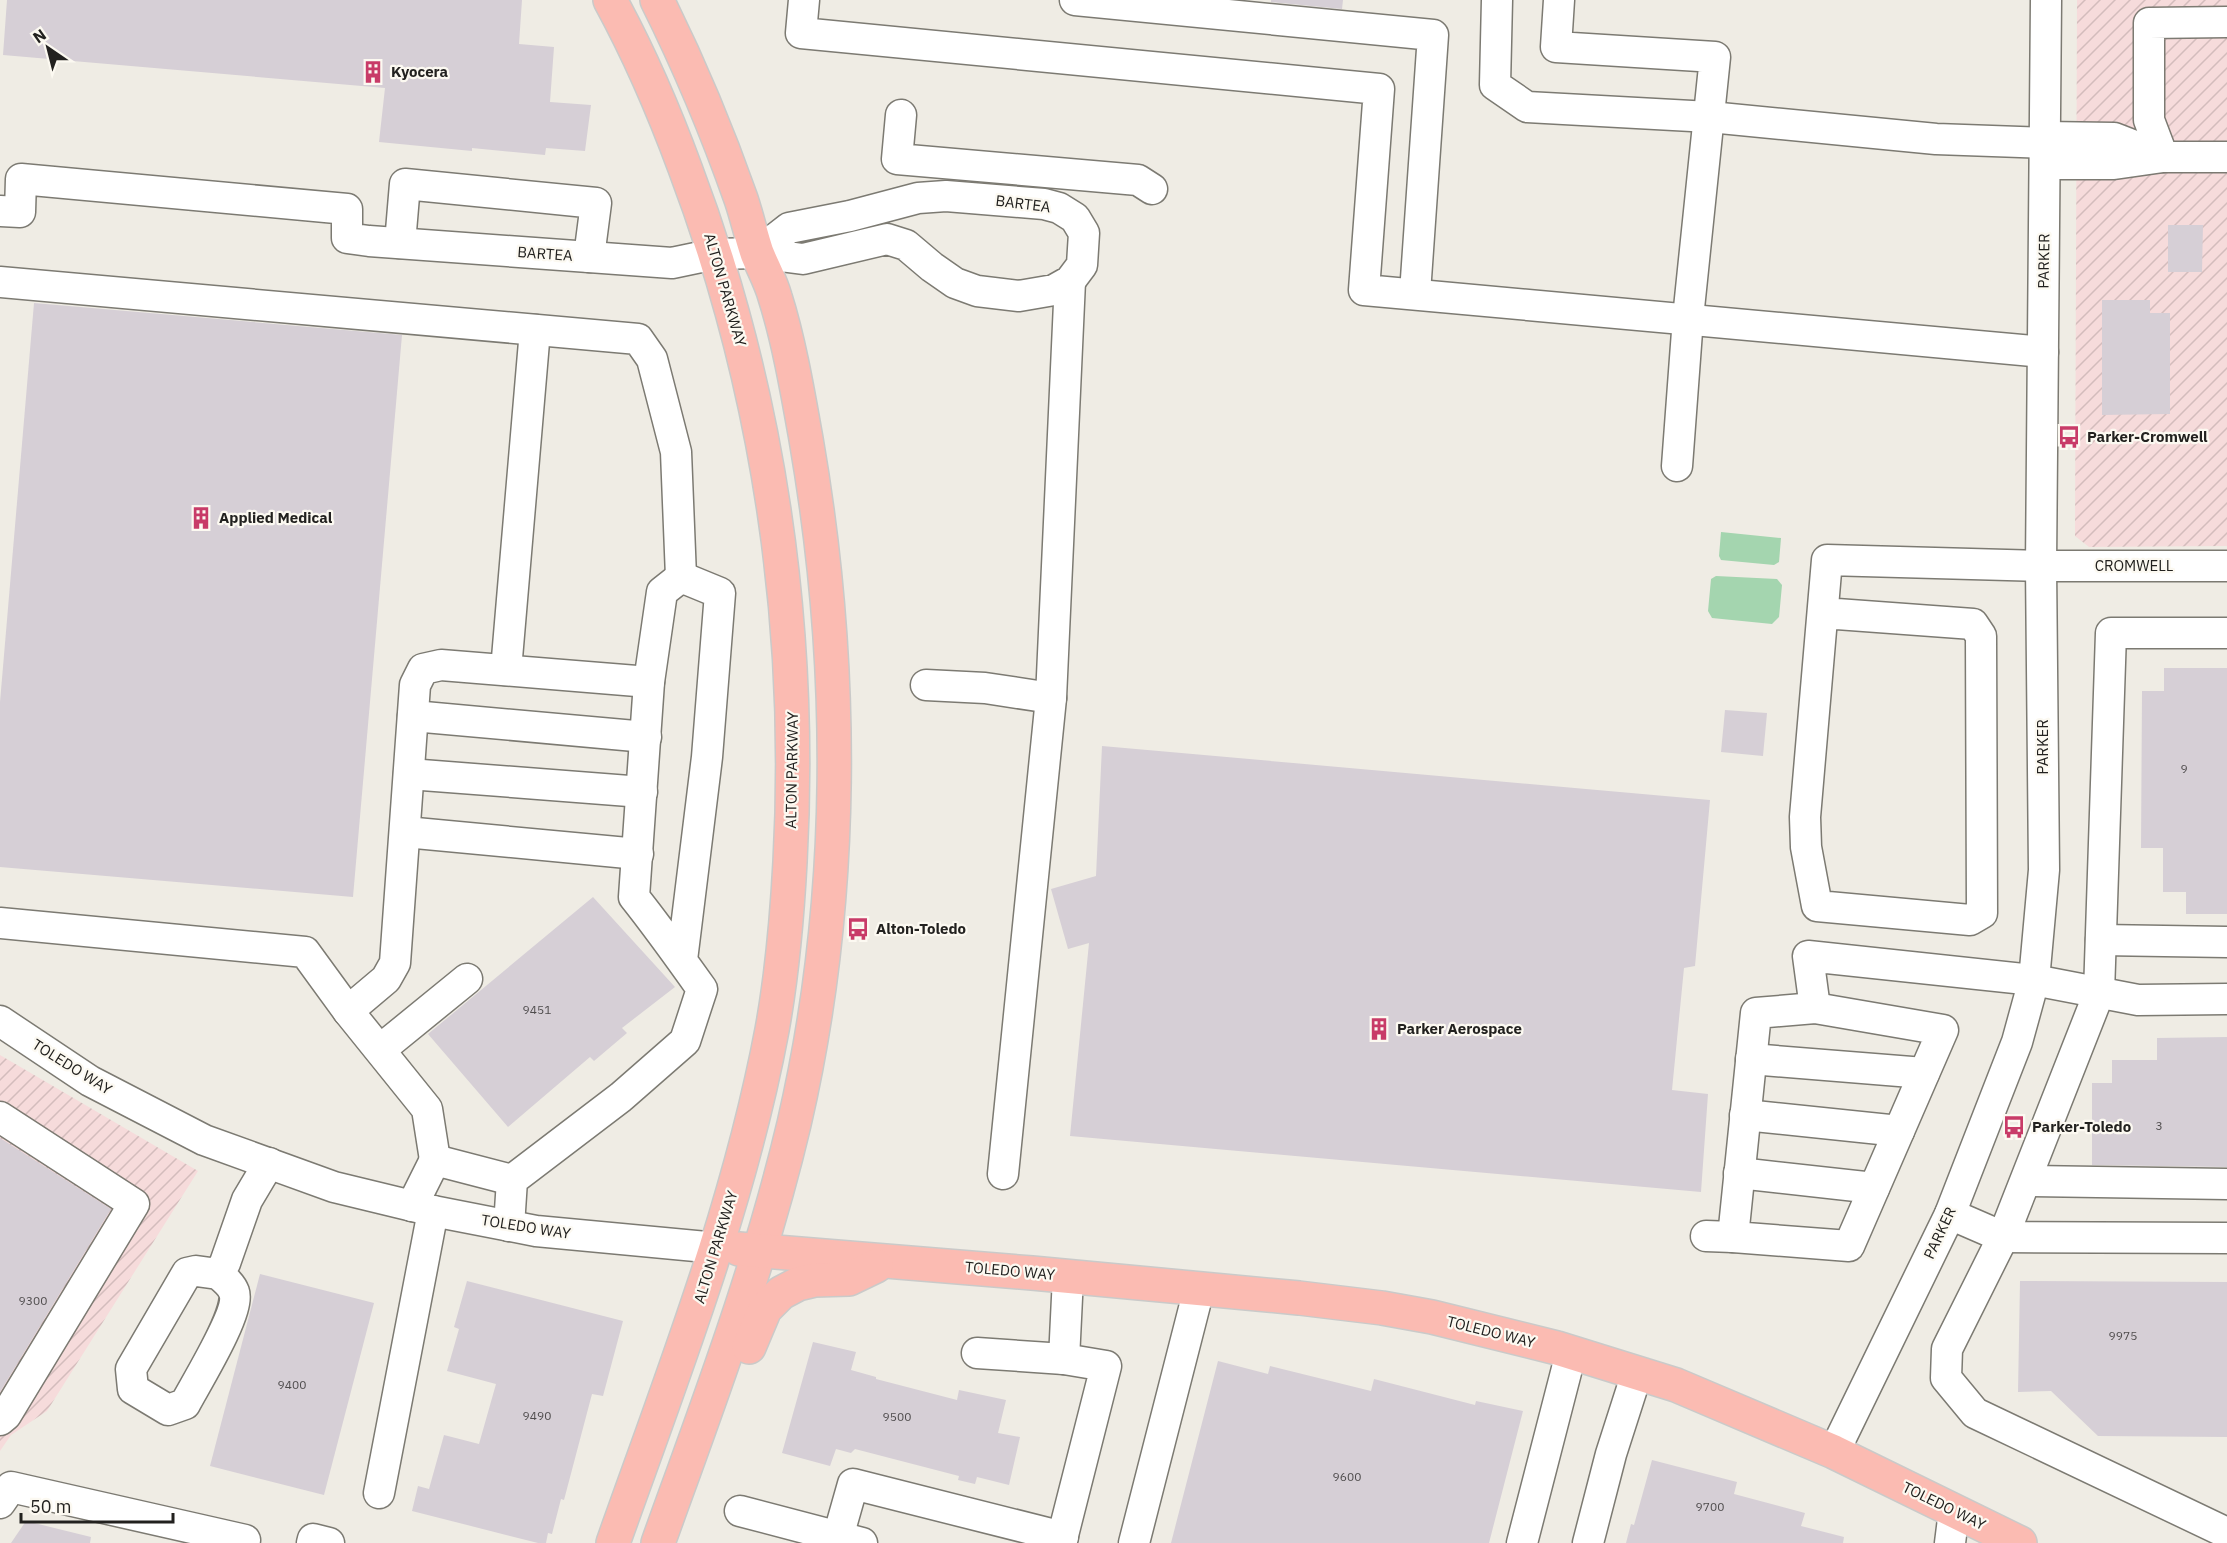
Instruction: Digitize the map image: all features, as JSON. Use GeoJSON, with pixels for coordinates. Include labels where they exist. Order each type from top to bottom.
{"type":"FeatureCollection","features":[{"type":"Feature","properties":{"kind":"main road","name":"ALTON PARKWAY"},"geometry":{"type":"LineString","coordinates":[[610,0],[658,101],[703,214],[729,297],[748,374],[776,516],[787,613],[794,756],[786,913],[772,1026],[748,1137],[717,1248],[613,1543]]}},
{"type":"Feature","properties":{"kind":"main road"},"geometry":{"type":"LineString","coordinates":[[657,0],[678,42],[724,151],[743,204],[757,253],[775,297],[801,408],[817,500],[831,647],[834,761],[828,908],[821,972],[808,1056],[794,1122],[749,1288],[658,1543]]}},
{"type":"Feature","properties":{"kind":"main road","name":"TOLEDO WAY"},"geometry":{"type":"LineString","coordinates":[[717,1248],[1199,1289],[1382,1308],[1432,1317],[1571,1353],[1686,1389],[1834,1452],[2020,1543]]}},
{"type":"Feature","properties":{"kind":"main road"},"geometry":{"type":"LineString","coordinates":[[691,1451],[718,1427],[765,1309],[781,1293],[798,1284],[815,1280],[849,1279],[886,1261]]}},
{"type":"Feature","properties":{"kind":"street"},"geometry":{"type":"LineString","coordinates":[[804,0],[801,33],[1379,88],[1364,290],[2043,352]]}},
{"type":"Feature","properties":{"kind":"street"},"geometry":{"type":"LineString","coordinates":[[1075,0],[1433,35],[1415,293]]}},
{"type":"Feature","properties":{"kind":"street"},"geometry":{"type":"LineString","coordinates":[[1497,0],[1495,85],[1527,107],[1710,117],[2045,148],[2114,164],[2163,157],[2227,157]]}},
{"type":"Feature","properties":{"kind":"street"},"geometry":{"type":"LineString","coordinates":[[1559,0],[1556,47],[1715,57],[1688,318],[1677,466]]}},
{"type":"Feature","properties":{"kind":"street","name":"PARKER"},"geometry":{"type":"LineString","coordinates":[[1834,1452],[1950,1214],[2017,1042],[2034,980],[2044,870],[2041,566],[2046,0]]}},
{"type":"Feature","properties":{"kind":"street"},"geometry":{"type":"LineString","coordinates":[[2163,157],[2149,120],[2149,22],[2227,22]]}},
{"type":"Feature","properties":{"kind":"street"},"geometry":{"type":"LineString","coordinates":[[901,115],[897,159],[1138,180],[1152,189]]}},
{"type":"Feature","properties":{"kind":"street","name":"BARTEA"},"geometry":{"type":"LineString","coordinates":[[0,210],[20,212],[21,179],[347,209],[347,238],[589,257],[672,262],[715,254],[757,253],[803,259],[887,239],[906,245],[955,283],[977,291],[1019,296],[1054,290],[1070,281],[1082,265],[1084,233],[1075,218],[1059,208],[1044,204],[946,195],[918,198],[850,216],[789,228],[757,253]]}},
{"type":"Feature","properties":{"kind":"street"},"geometry":{"type":"LineString","coordinates":[[400,243],[405,184],[596,203],[589,257]]}},
{"type":"Feature","properties":{"kind":"street"},"geometry":{"type":"LineString","coordinates":[[1002,1174],[1051,698],[1070,281]]}},
{"type":"Feature","properties":{"kind":"street"},"geometry":{"type":"LineString","coordinates":[[0,282],[638,339],[652,359],[676,452],[681,577]]}},
{"type":"Feature","properties":{"kind":"street"},"geometry":{"type":"LineString","coordinates":[[506,670],[535,330]]}},
{"type":"Feature","properties":{"kind":"street","name":"CROMWELL"},"geometry":{"type":"LineString","coordinates":[[1822,613],[1827,560],[2041,566],[2227,566]]}},
{"type":"Feature","properties":{"kind":"street"},"geometry":{"type":"LineString","coordinates":[[509,1226],[512,1180],[621,1097],[685,1041],[702,989],[634,897],[650,682],[662,592],[681,577]]}},
{"type":"Feature","properties":{"kind":"street"},"geometry":{"type":"LineString","coordinates":[[681,577],[720,593],[707,758],[682,960]]}},
{"type":"Feature","properties":{"kind":"street"},"geometry":{"type":"LineString","coordinates":[[1822,613],[1973,624],[1981,636],[1982,914],[1970,920],[1817,906],[1806,847],[1805,817],[1822,613]]}},
{"type":"Feature","properties":{"kind":"street"},"geometry":{"type":"LineString","coordinates":[[2227,633],[2111,633],[2099,993],[2003,1237],[1947,1349],[1946,1378],[1975,1413],[2227,1533]]}},
{"type":"Feature","properties":{"kind":"street"},"geometry":{"type":"LineString","coordinates":[[348,1011],[386,978],[395,963],[415,685],[423,669],[441,665],[650,682]]}},
{"type":"Feature","properties":{"kind":"street"},"geometry":{"type":"LineString","coordinates":[[926,685],[985,688],[1051,698]]}},
{"type":"Feature","properties":{"kind":"street"},"geometry":{"type":"LineString","coordinates":[[413,716],[646,737]]}},
{"type":"Feature","properties":{"kind":"street"},"geometry":{"type":"LineString","coordinates":[[409,774],[642,792]]}},
{"type":"Feature","properties":{"kind":"street"},"geometry":{"type":"LineString","coordinates":[[405,832],[638,854]]}},
{"type":"Feature","properties":{"kind":"street"},"geometry":{"type":"LineString","coordinates":[[0,922],[305,952],[348,1011],[428,1109],[435,1160],[422,1209],[379,1493]]}},
{"type":"Feature","properties":{"kind":"street"},"geometry":{"type":"LineString","coordinates":[[2101,940],[2227,942]]}},
{"type":"Feature","properties":{"kind":"street"},"geometry":{"type":"LineString","coordinates":[[1815,1008],[1808,956],[2034,980],[2138,1000],[2227,999]]}},
{"type":"Feature","properties":{"kind":"street"},"geometry":{"type":"LineString","coordinates":[[381,1049],[467,979]]}},
{"type":"Feature","properties":{"kind":"street"},"geometry":{"type":"LineString","coordinates":[[1815,1008],[1944,1030],[1849,1246],[1719,1237],[1739,1173],[1751,1059],[1756,1012],[1815,1008]]}},
{"type":"Feature","properties":{"kind":"street","name":"TOLEDO WAY"},"geometry":{"type":"LineString","coordinates":[[0,1022],[90,1081],[204,1140],[333,1187],[422,1209],[536,1231],[717,1248]]}},
{"type":"Feature","properties":{"kind":"street"},"geometry":{"type":"LineString","coordinates":[[1751,1059],[1924,1073]]}},
{"type":"Feature","properties":{"kind":"street"},"geometry":{"type":"LineString","coordinates":[[1745,1115],[1899,1131]]}},
{"type":"Feature","properties":{"kind":"street"},"geometry":{"type":"LineString","coordinates":[[0,1117],[134,1204],[6,1415],[0,1420]]}},
{"type":"Feature","properties":{"kind":"street"},"geometry":{"type":"LineString","coordinates":[[435,1160],[512,1180]]}},
{"type":"Feature","properties":{"kind":"street"},"geometry":{"type":"LineString","coordinates":[[218,1274],[225,1263],[247,1200],[269,1163]]}},
{"type":"Feature","properties":{"kind":"street"},"geometry":{"type":"LineString","coordinates":[[1739,1173],[1875,1188]]}},
{"type":"Feature","properties":{"kind":"street"},"geometry":{"type":"LineString","coordinates":[[2026,1181],[2227,1184]]}},
{"type":"Feature","properties":{"kind":"street"},"geometry":{"type":"LineString","coordinates":[[1950,1214],[2003,1237],[2227,1238]]}},
{"type":"Feature","properties":{"kind":"street"},"geometry":{"type":"LineString","coordinates":[[1064,1359],[1068,1277]]}},
{"type":"Feature","properties":{"kind":"street"},"geometry":{"type":"LineString","coordinates":[[1134,1543],[1199,1289]]}},
{"type":"Feature","properties":{"kind":"street"},"geometry":{"type":"LineString","coordinates":[[740,1511],[850,1540],[853,1484],[1062,1540],[1106,1366],[1064,1359],[977,1353]]}},
{"type":"Feature","properties":{"kind":"street"},"geometry":{"type":"LineString","coordinates":[[1522,1543],[1571,1353]]}},
{"type":"Feature","properties":{"kind":"street"},"geometry":{"type":"LineString","coordinates":[[1588,1543],[1611,1454],[1636,1373]]}},
{"type":"Feature","properties":{"kind":"street"},"geometry":{"type":"LineString","coordinates":[[0,1503],[10,1487],[244,1540],[244,1543]]}},
{"type":"Feature","properties":{"kind":"street"},"geometry":{"type":"LineString","coordinates":[[1950,1543],[1953,1511]]}},
{"type":"Feature","properties":{"kind":"street"},"geometry":{"type":"LineString","coordinates":[[312,1543],[313,1539],[329,1543]]}},
{"type":"Feature","properties":{"kind":"shaded area"},"geometry":{"type":"Polygon","coordinates":[[[2077,0],[2227,0],[2227,546],[2089,547],[2075,536],[2077,0]]]}},
{"type":"Feature","properties":{"kind":"shaded area"},"geometry":{"type":"Polygon","coordinates":[[[0,1055],[198,1171],[47,1411],[11,1435],[0,1451],[0,1055]]]}},
{"type":"Feature","properties":{"kind":"green space"},"geometry":{"type":"Polygon","coordinates":[[[1721,532],[1781,538],[1779,562],[1774,565],[1721,560],[1719,556],[1721,532]]]}},
{"type":"Feature","properties":{"kind":"green space"},"geometry":{"type":"Polygon","coordinates":[[[1716,576],[1777,579],[1782,585],[1779,617],[1772,624],[1712,618],[1708,611],[1711,579],[1716,576]]]}},
{"type":"Feature","properties":{"kind":"building","name":"Kyocera"},"geometry":{"type":"Polygon","coordinates":[[[7,0],[522,0],[519,44],[554,47],[550,102],[591,105],[585,151],[546,148],[545,155],[379,142],[385,88],[3,55],[7,0]]]}},
{"type":"Feature","properties":{"kind":"building"},"geometry":{"type":"Polygon","coordinates":[[[1271,0],[1343,0],[1342,9],[1271,2],[1271,0]]]}},
{"type":"Feature","properties":{"kind":"building"},"geometry":{"type":"Polygon","coordinates":[[[2168,225],[2203,225],[2202,272],[2168,272],[2168,225]]]}},
{"type":"Feature","properties":{"kind":"building"},"geometry":{"type":"Polygon","coordinates":[[[2102,300],[2150,300],[2150,313],[2170,313],[2170,414],[2102,415],[2102,300]]]}},
{"type":"Feature","properties":{"kind":"building","name":"Applied Medical"},"geometry":{"type":"Polygon","coordinates":[[[34,303],[402,335],[353,897],[0,867],[0,702],[34,303]]]}},
{"type":"Feature","properties":{"kind":"building"},"geometry":{"type":"Polygon","coordinates":[[[2164,668],[2227,668],[2227,914],[2186,914],[2186,892],[2163,892],[2163,848],[2141,848],[2142,691],[2164,691],[2164,668]]]}},
{"type":"Feature","properties":{"kind":"building"},"geometry":{"type":"Polygon","coordinates":[[[1725,710],[1767,713],[1763,756],[1721,752],[1725,710]]]}},
{"type":"Feature","properties":{"kind":"building","name":"Parker Aerospace"},"geometry":{"type":"Polygon","coordinates":[[[1102,746],[1710,800],[1695,966],[1684,968],[1672,1090],[1708,1094],[1701,1192],[1070,1136],[1089,943],[1068,949],[1051,889],[1096,876],[1102,746]]]}},
{"type":"Feature","properties":{"kind":"building"},"geometry":{"type":"Polygon","coordinates":[[[593,897],[675,987],[622,1028],[627,1033],[594,1061],[590,1057],[508,1127],[428,1034],[593,897]]]}},
{"type":"Feature","properties":{"kind":"building"},"geometry":{"type":"Polygon","coordinates":[[[2227,1037],[2227,1167],[2092,1165],[2092,1083],[2112,1083],[2112,1060],[2157,1060],[2157,1038],[2227,1037]]]}},
{"type":"Feature","properties":{"kind":"building"},"geometry":{"type":"Polygon","coordinates":[[[0,1138],[111,1209],[0,1392],[0,1138]]]}},
{"type":"Feature","properties":{"kind":"building"},"geometry":{"type":"Polygon","coordinates":[[[260,1274],[374,1303],[324,1495],[210,1466],[260,1274]]]}},
{"type":"Feature","properties":{"kind":"building"},"geometry":{"type":"Polygon","coordinates":[[[467,1281],[623,1321],[603,1396],[592,1394],[564,1500],[561,1499],[552,1534],[548,1533],[546,1543],[538,1543],[412,1511],[418,1486],[429,1489],[444,1435],[479,1444],[496,1384],[447,1371],[459,1329],[454,1327],[467,1281]]]}},
{"type":"Feature","properties":{"kind":"building"},"geometry":{"type":"Polygon","coordinates":[[[2020,1281],[2227,1282],[2227,1437],[2098,1436],[2051,1391],[2018,1392],[2020,1281]]]}},
{"type":"Feature","properties":{"kind":"building"},"geometry":{"type":"Polygon","coordinates":[[[813,1342],[856,1352],[851,1370],[876,1377],[876,1379],[957,1400],[959,1390],[1006,1400],[998,1433],[1020,1437],[1009,1485],[977,1477],[975,1484],[958,1480],[959,1476],[855,1449],[851,1453],[836,1449],[830,1466],[782,1453],[813,1342]]]}},
{"type":"Feature","properties":{"kind":"building"},"geometry":{"type":"Polygon","coordinates":[[[1218,1361],[1268,1374],[1270,1366],[1371,1391],[1374,1379],[1475,1405],[1476,1401],[1523,1411],[1489,1543],[1171,1543],[1218,1361]]]}},
{"type":"Feature","properties":{"kind":"building"},"geometry":{"type":"Polygon","coordinates":[[[1652,1460],[1737,1482],[1734,1494],[1805,1513],[1801,1526],[1844,1537],[1843,1543],[1626,1543],[1631,1524],[1634,1525],[1652,1460]]]}},
{"type":"Feature","properties":{"kind":"building"},"geometry":{"type":"Polygon","coordinates":[[[26,1521],[91,1537],[90,1543],[11,1543],[26,1521]]]}},
{"type":"Feature","properties":{"kind":"place","name":"Kyocera"},"geometry":{"type":"Point","coordinates":[373,72]}},
{"type":"Feature","properties":{"kind":"place","name":"Parker-Cromwell"},"geometry":{"type":"Point","coordinates":[2069,437]}},
{"type":"Feature","properties":{"kind":"place","name":"Applied Medical"},"geometry":{"type":"Point","coordinates":[201,518]}},
{"type":"Feature","properties":{"kind":"place","name":"Alton-Toledo"},"geometry":{"type":"Point","coordinates":[858,929]}},
{"type":"Feature","properties":{"kind":"place","name":"Parker Aerospace"},"geometry":{"type":"Point","coordinates":[1379,1029]}},
{"type":"Feature","properties":{"kind":"place","name":"Parker-Toledo"},"geometry":{"type":"Point","coordinates":[2014,1127]}}]}
